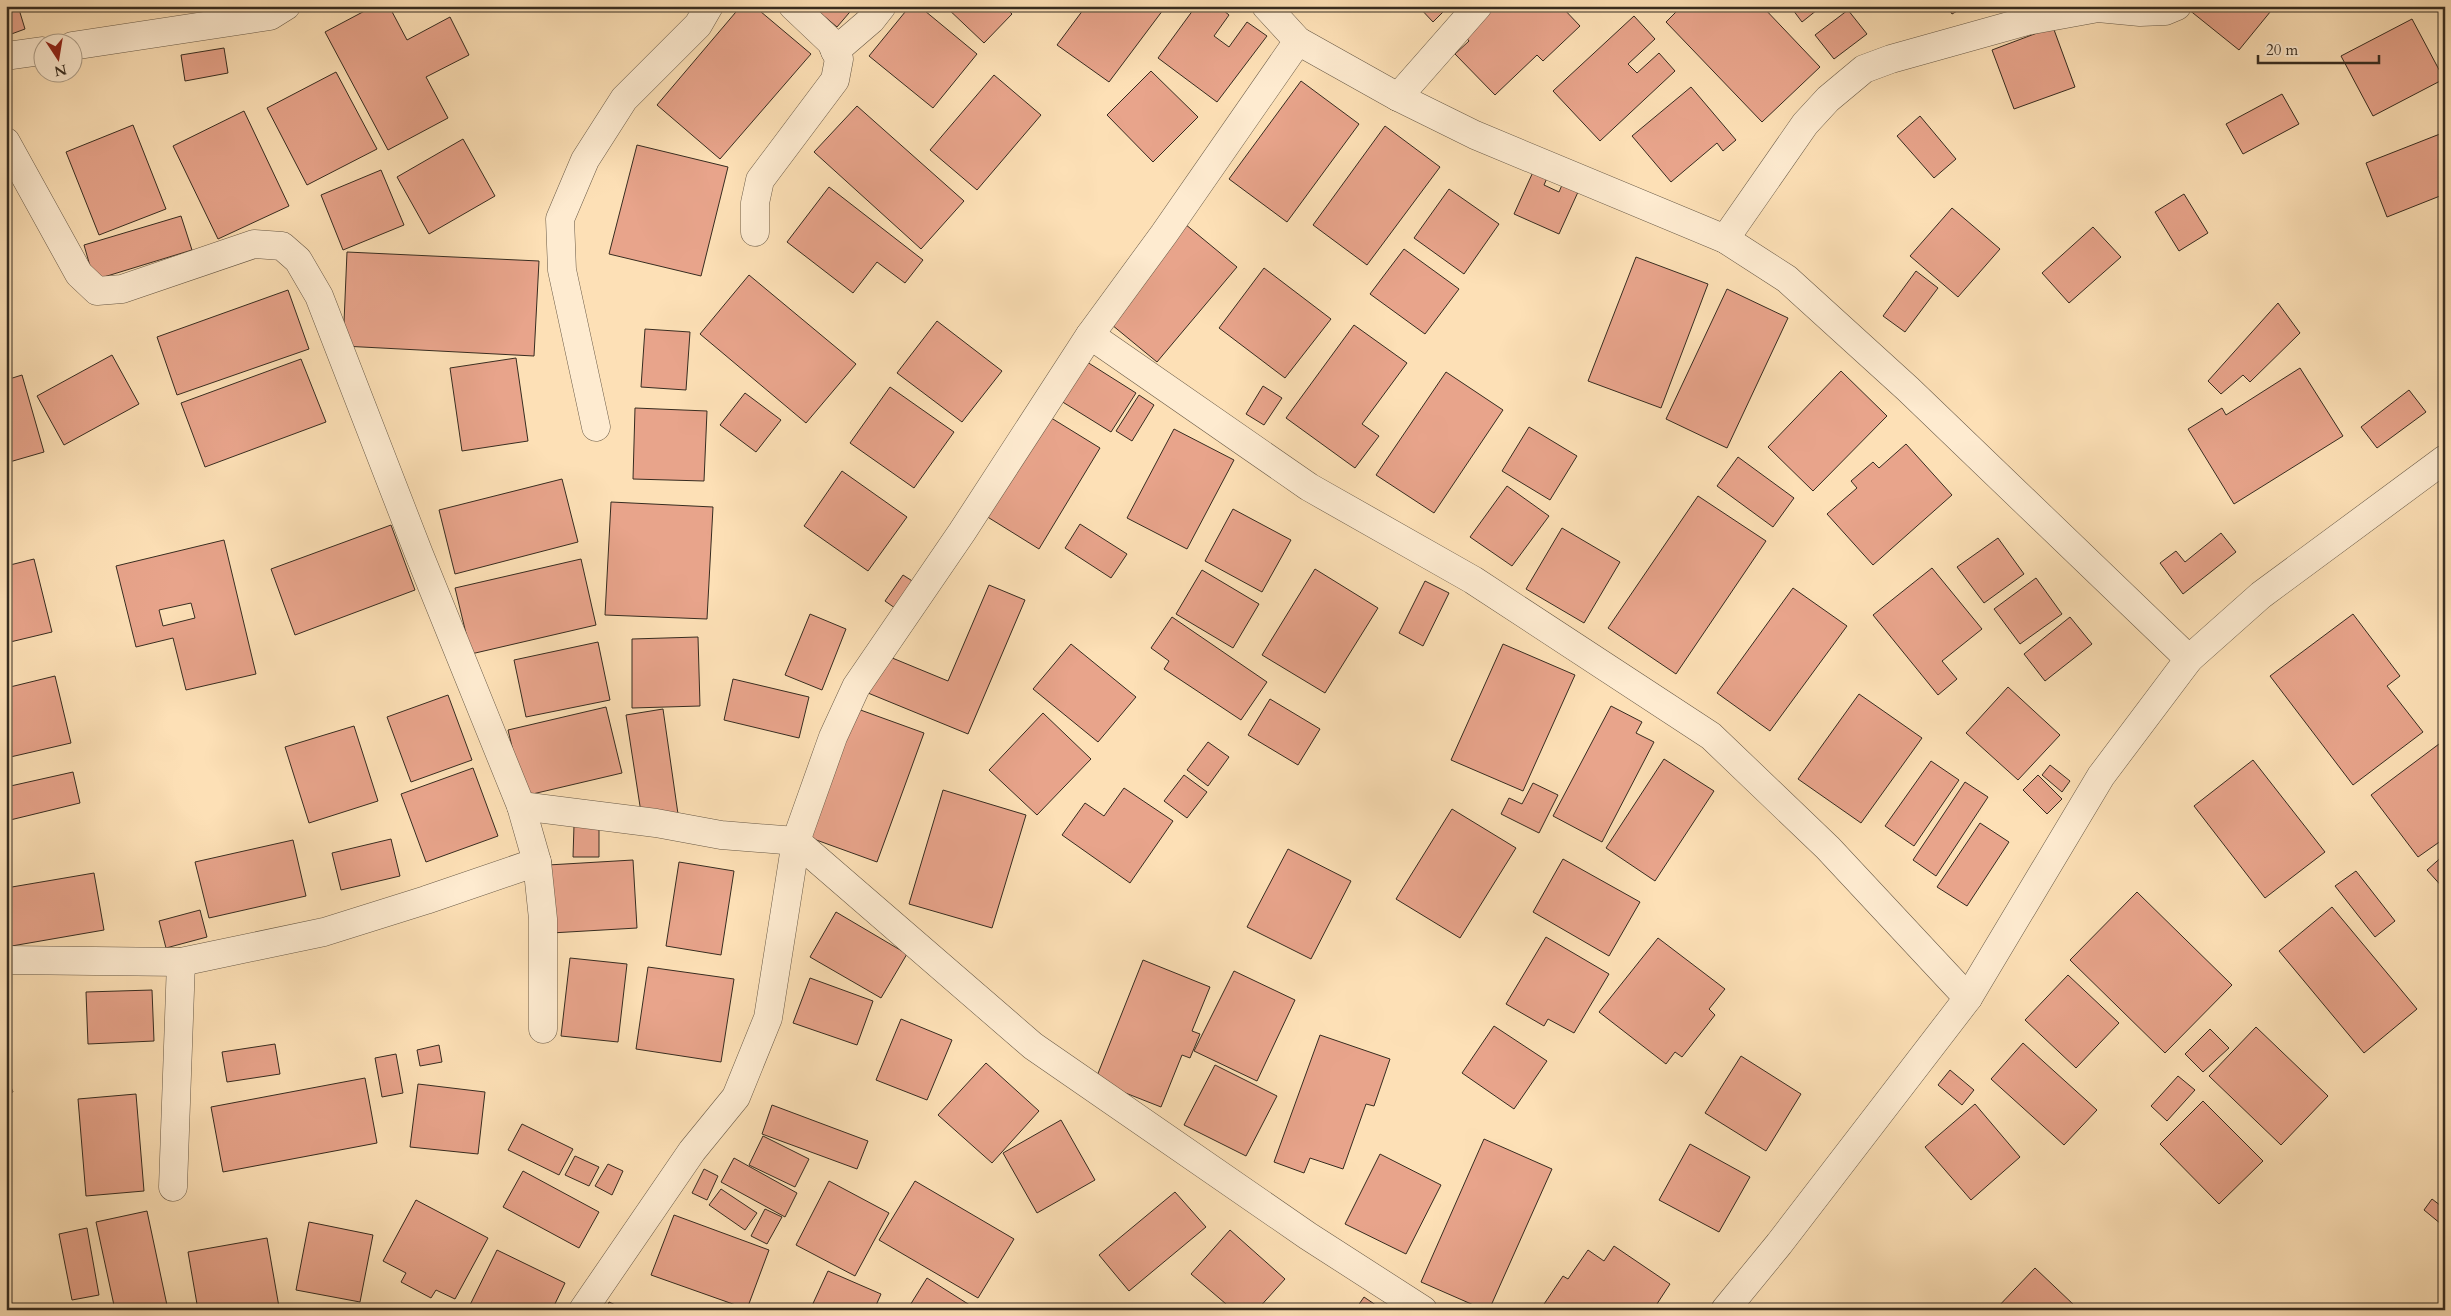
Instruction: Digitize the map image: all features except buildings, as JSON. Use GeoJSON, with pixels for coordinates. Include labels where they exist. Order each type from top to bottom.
{"type":"FeatureCollection","features":[{"type":"Feature","properties":{"kind":"street"},"geometry":{"type":"LineString","coordinates":[[82,44],[270,16],[286,6]]}},
{"type":"Feature","properties":{"kind":"street"},"geometry":{"type":"LineString","coordinates":[[596,427],[562,270],[560,219],[585,160],[624,99],[698,25],[709,6]]}},
{"type":"Feature","properties":{"kind":"street"},"geometry":{"type":"LineString","coordinates":[[755,232],[755,203],[760,180],[835,80],[839,59],[831,42],[793,6]]}},
{"type":"Feature","properties":{"kind":"street"},"geometry":{"type":"LineString","coordinates":[[835,51],[871,20],[882,6]]}},
{"type":"Feature","properties":{"kind":"street"},"geometry":{"type":"LineString","coordinates":[[1266,6],[1298,41],[1398,97],[1476,135],[1725,239],[1787,279],[1908,389],[2189,659]]}},
{"type":"Feature","properties":{"kind":"street"},"geometry":{"type":"LineString","coordinates":[[1398,97],[1478,6]]}},
{"type":"Feature","properties":{"kind":"street"},"geometry":{"type":"LineString","coordinates":[[1725,239],[1805,124],[1828,99],[1864,69],[1891,59],[2027,21],[2098,8],[2140,12],[2165,11],[2177,6]]}},
{"type":"Feature","properties":{"kind":"street"},"geometry":{"type":"LineString","coordinates":[[583,1310],[692,1151],[736,1097],[768,1018],[796,841],[833,738],[856,687],[962,532],[1090,335],[1164,234],[1298,41]]}},
{"type":"Feature","properties":{"kind":"street"},"geometry":{"type":"LineString","coordinates":[[6,56],[32,52]]}},
{"type":"Feature","properties":{"kind":"street"},"geometry":{"type":"LineString","coordinates":[[6,142],[79,274],[97,291],[122,289],[254,244],[282,246],[298,260],[320,296],[419,554],[522,806],[537,862],[543,928],[544,1030]]}},
{"type":"Feature","properties":{"kind":"street"},"geometry":{"type":"LineString","coordinates":[[1090,335],[1309,487],[1473,580],[1711,736],[1828,848],[1968,998]]}},
{"type":"Feature","properties":{"kind":"street"},"geometry":{"type":"LineString","coordinates":[[1725,1310],[1779,1244],[1968,998],[2101,776],[2189,659],[2261,595],[2445,459]]}},
{"type":"Feature","properties":{"kind":"street"},"geometry":{"type":"LineString","coordinates":[[522,806],[656,822],[721,835],[796,841],[1033,1046],[1308,1236],[1424,1310]]}},
{"type":"Feature","properties":{"kind":"street"},"geometry":{"type":"LineString","coordinates":[[6,960],[181,962],[324,932],[537,862]]}},
{"type":"Feature","properties":{"kind":"street"},"geometry":{"type":"LineString","coordinates":[[173,1187],[181,962]]}}]}
